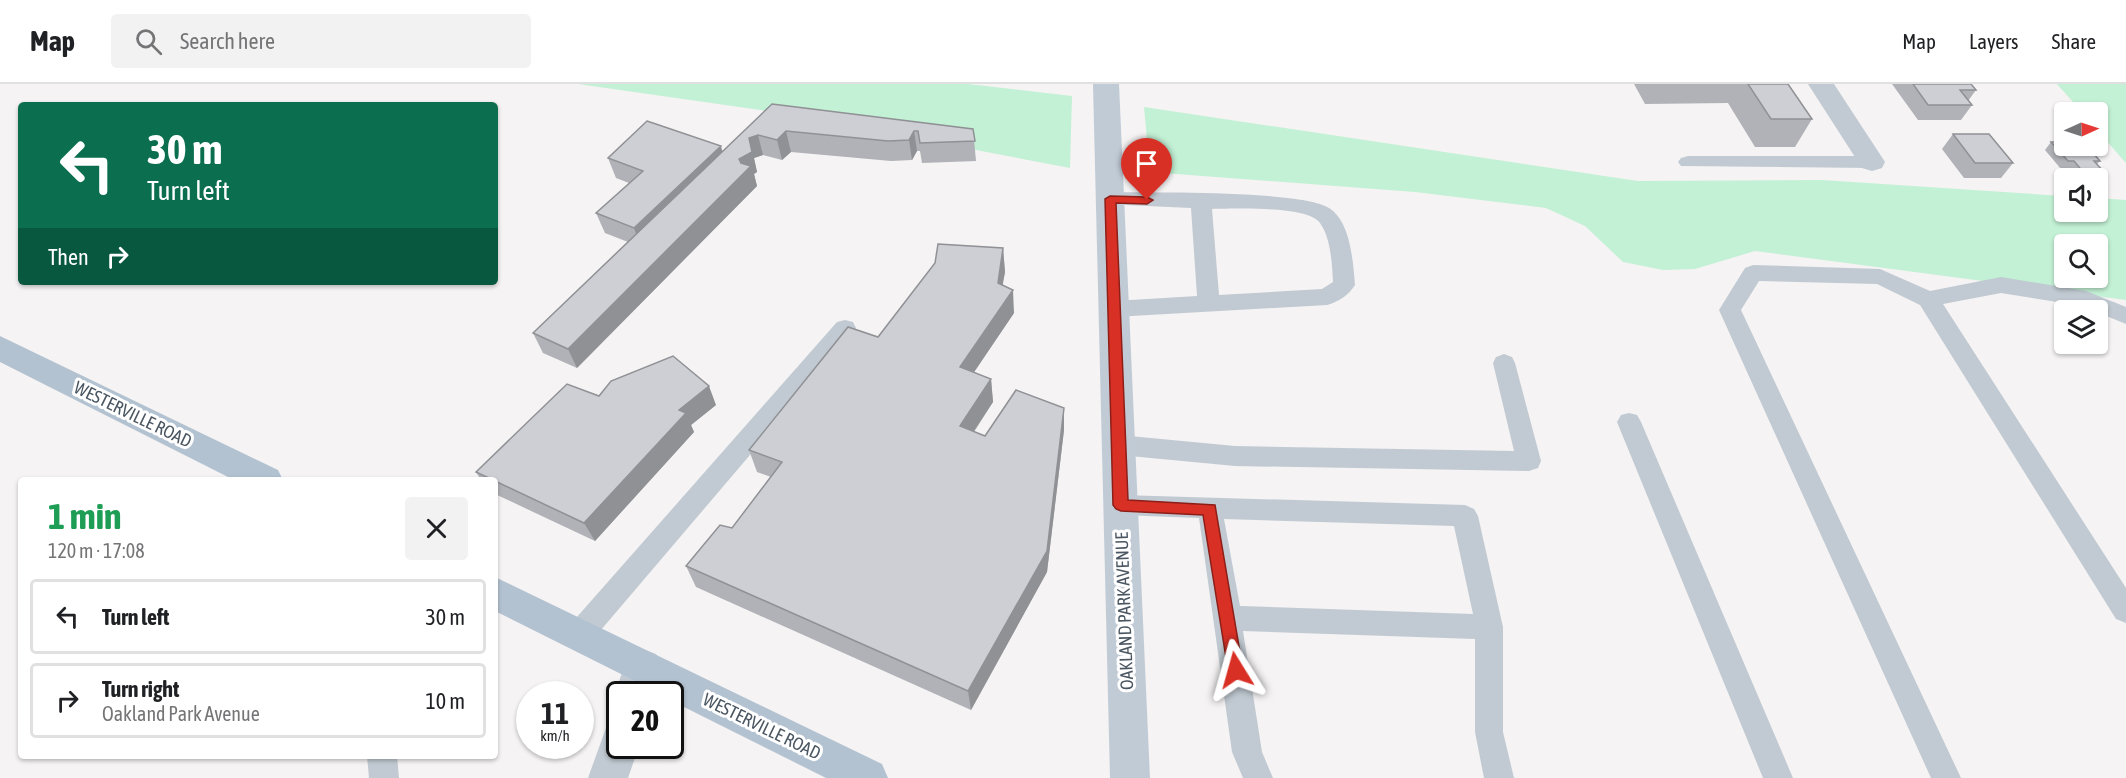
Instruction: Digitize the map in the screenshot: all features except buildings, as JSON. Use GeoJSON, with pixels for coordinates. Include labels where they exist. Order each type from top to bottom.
{"type":"FeatureCollection","features":[{"type":"Feature","properties":{"kind":"main road","name":"OAKLAND PARK AVENUE"},"geometry":{"type":"LineString","coordinates":[[1106,84],[1130,778]]}},
{"type":"Feature","properties":{"kind":"main road","name":"WESTERVILLE ROAD"},"geometry":{"type":"LineString","coordinates":[[1,350],[260,477]]}},
{"type":"Feature","properties":{"kind":"main road","name":"WESTERVILLE ROAD"},"geometry":{"type":"LineString","coordinates":[[498,594],[579,635],[638,680],[868,778]]}},
{"type":"Feature","properties":{"kind":"street"},"geometry":{"type":"LineString","coordinates":[[1821,84],[1872,162]]}},
{"type":"Feature","properties":{"kind":"street"},"geometry":{"type":"LineString","coordinates":[[608,778],[614,759]]}},
{"type":"Feature","properties":{"kind":"lane"},"geometry":{"type":"LineString","coordinates":[[1688,162],[1872,162]]}},
{"type":"Feature","properties":{"kind":"lane"},"geometry":{"type":"LineString","coordinates":[[1110,199],[1279,204],[1322,213],[1331,222],[1343,265],[1344,285],[1327,297],[1114,309]]}},
{"type":"Feature","properties":{"kind":"lane"},"geometry":{"type":"LineString","coordinates":[[1201,202],[1209,305]]}},
{"type":"Feature","properties":{"kind":"lane"},"geometry":{"type":"LineString","coordinates":[[1946,778],[1730,310],[1753,273],[1880,277],[1928,299],[2126,611]]}},
{"type":"Feature","properties":{"kind":"lane"},"geometry":{"type":"LineString","coordinates":[[1928,299],[2001,285],[2086,299],[2126,316]]}},
{"type":"Feature","properties":{"kind":"lane"},"geometry":{"type":"LineString","coordinates":[[579,635],[845,328]]}},
{"type":"Feature","properties":{"kind":"lane"},"geometry":{"type":"LineString","coordinates":[[1119,445],[1235,456],[1529,461],[1504,363]]}},
{"type":"Feature","properties":{"kind":"lane"},"geometry":{"type":"LineString","coordinates":[[1629,422],[1778,778]]}},
{"type":"Feature","properties":{"kind":"lane"},"geometry":{"type":"LineString","coordinates":[[1121,505],[1465,516],[1489,627],[1489,732],[1499,778]]}},
{"type":"Feature","properties":{"kind":"lane"},"geometry":{"type":"LineString","coordinates":[[1210,509],[1247,752],[1258,778]]}},
{"type":"Feature","properties":{"kind":"lane"},"geometry":{"type":"LineString","coordinates":[[1228,618],[1489,627]]}},
{"type":"Feature","properties":{"kind":"lane"},"geometry":{"type":"LineString","coordinates":[[382,759],[384,778]]}},
{"type":"Feature","properties":{"kind":"green space"},"geometry":{"type":"Polygon","coordinates":[[[578,84],[968,84],[1072,96],[1070,168],[782,113],[578,84]]]}},
{"type":"Feature","properties":{"kind":"green space"},"geometry":{"type":"Polygon","coordinates":[[[2057,84],[2126,84],[2126,163],[2108,143],[2108,102],[2073,102],[2057,84]]]}},
{"type":"Feature","properties":{"kind":"green space"},"geometry":{"type":"Polygon","coordinates":[[[1144,107],[1638,181],[1822,180],[2054,195],[2054,222],[2108,222],[2108,199],[2126,200],[2126,300],[1755,251],[1695,269],[1663,270],[1623,262],[1585,226],[1546,208],[1415,192],[1150,172],[1144,107]]]}},
{"type":"Feature","properties":{"kind":"route"},"geometry":{"type":"LineString","coordinates":[[1147,200],[1110,199],[1121,505],[1210,509],[1236,670]]}}]}
